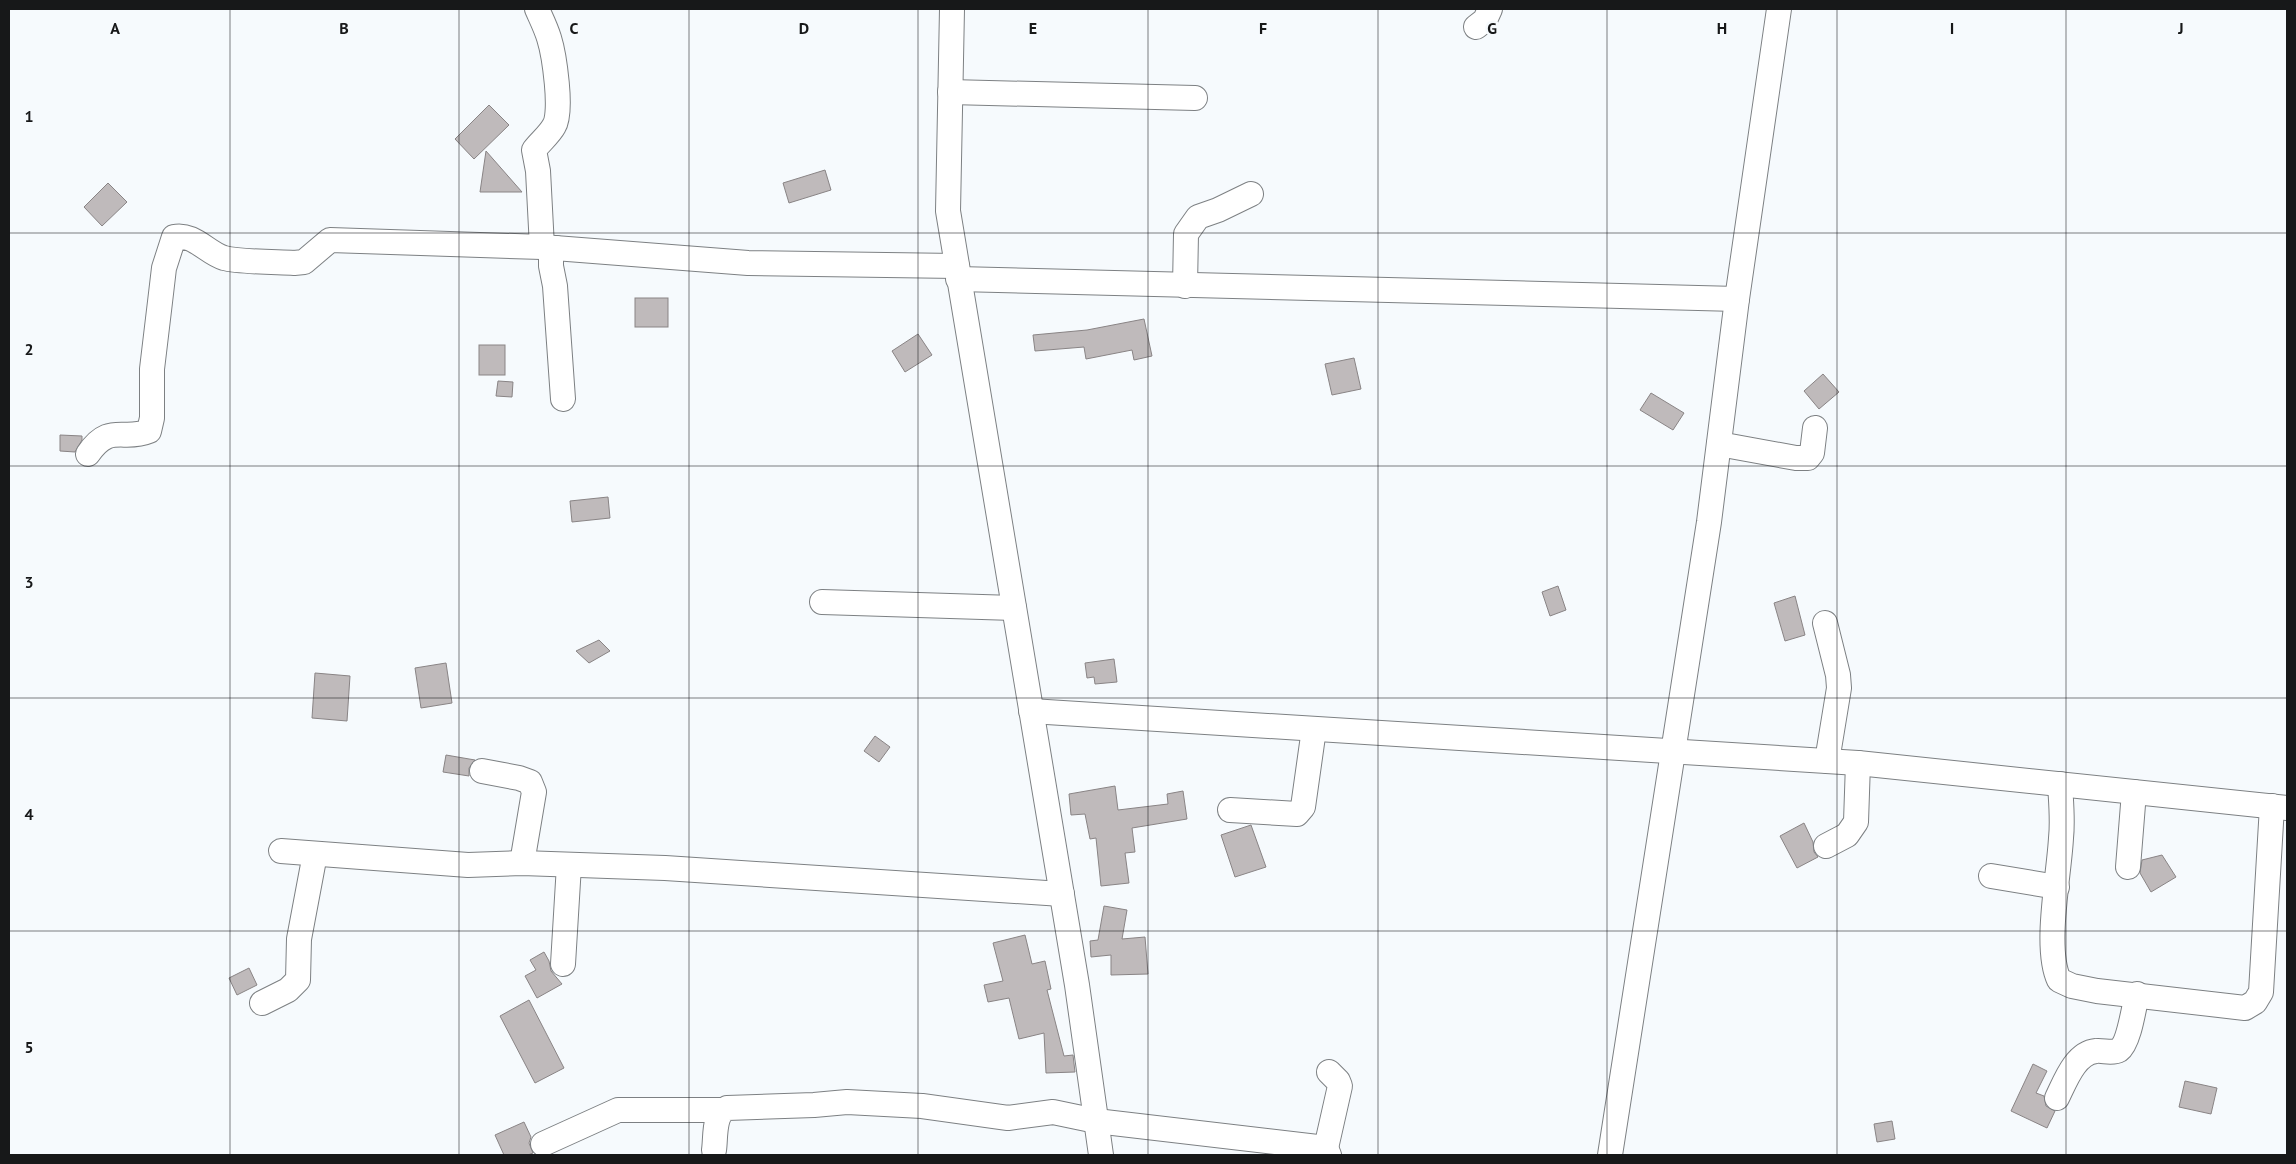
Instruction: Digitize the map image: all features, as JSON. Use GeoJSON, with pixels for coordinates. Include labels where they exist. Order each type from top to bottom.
{"type":"FeatureCollection","features":[{"type":"Feature","properties":{"kind":"street"},"geometry":{"type":"LineString","coordinates":[[537,9],[549,38],[557,79],[558,115],[555,126],[534,150],[551,258],[550,266],[555,286],[563,399]]}},
{"type":"Feature","properties":{"kind":"street"},"geometry":{"type":"LineString","coordinates":[[952,9],[948,211],[1077,985],[1101,1155]]}},
{"type":"Feature","properties":{"kind":"street"},"geometry":{"type":"LineString","coordinates":[[1610,1155],[1709,522],[1737,299],[1778,9]]}},
{"type":"Feature","properties":{"kind":"street"},"geometry":{"type":"LineString","coordinates":[[950,92],[1194,98]]}},
{"type":"Feature","properties":{"kind":"street"},"geometry":{"type":"LineString","coordinates":[[1185,286],[1186,234],[1198,216],[1218,210],[1251,194]]}},
{"type":"Feature","properties":{"kind":"street"},"geometry":{"type":"LineString","coordinates":[[88,454],[95,444],[110,434],[126,433],[138,435],[149,431],[152,368],[164,268],[174,237],[180,236],[193,240],[223,258],[294,263],[304,262],[330,240],[548,247],[748,264],[958,273],[1185,286],[1737,299]]}},
{"type":"Feature","properties":{"kind":"street"},"geometry":{"type":"LineString","coordinates":[[1719,444],[1796,458],[1808,458],[1812,453],[1815,428]]}},
{"type":"Feature","properties":{"kind":"street"},"geometry":{"type":"LineString","coordinates":[[822,602],[1014,608]]}},
{"type":"Feature","properties":{"kind":"street"},"geometry":{"type":"LineString","coordinates":[[1825,623],[1838,675],[1839,688],[1826,761]]}},
{"type":"Feature","properties":{"kind":"street"},"geometry":{"type":"LineString","coordinates":[[1031,711],[1858,763],[2060,784],[2134,792],[2280,807],[2260,992],[2255,1002],[2246,1008],[2080,988],[2059,980],[2053,968],[2052,938],[2062,836],[2060,784]]}},
{"type":"Feature","properties":{"kind":"street"},"geometry":{"type":"LineString","coordinates":[[1230,810],[1298,814],[1303,807],[1314,729]]}},
{"type":"Feature","properties":{"kind":"street"},"geometry":{"type":"LineString","coordinates":[[1826,846],[1847,835],[1856,822],[1858,763]]}},
{"type":"Feature","properties":{"kind":"street"},"geometry":{"type":"LineString","coordinates":[[482,771],[530,782],[534,792],[522,864]]}},
{"type":"Feature","properties":{"kind":"street"},"geometry":{"type":"LineString","coordinates":[[2128,867],[2134,792]]}},
{"type":"Feature","properties":{"kind":"street"},"geometry":{"type":"LineString","coordinates":[[281,851],[468,865],[522,864],[665,868],[1062,894]]}},
{"type":"Feature","properties":{"kind":"street"},"geometry":{"type":"LineString","coordinates":[[262,1003],[288,990],[298,980],[299,939],[315,854]]}},
{"type":"Feature","properties":{"kind":"street"},"geometry":{"type":"LineString","coordinates":[[563,964],[569,865]]}},
{"type":"Feature","properties":{"kind":"street"},"geometry":{"type":"LineString","coordinates":[[1991,876],[2057,887]]}},
{"type":"Feature","properties":{"kind":"street"},"geometry":{"type":"LineString","coordinates":[[2057,1098],[2080,1058],[2095,1051],[2111,1052],[2120,1049],[2126,1042],[2137,994]]}},
{"type":"Feature","properties":{"kind":"street"},"geometry":{"type":"LineString","coordinates":[[542,1144],[618,1110],[722,1110],[733,1106],[814,1105],[847,1102],[922,1106],[1008,1118],[1053,1112],[1096,1121],[1328,1151],[1340,1086],[1338,1081],[1329,1072]]}},
{"type":"Feature","properties":{"kind":"street"},"geometry":{"type":"LineString","coordinates":[[714,1150],[718,1117],[722,1110]]}},
{"type":"Feature","properties":{"kind":"building"},"geometry":{"type":"Polygon","coordinates":[[[489,105],[509,125],[474,159],[455,139],[489,105]]]}},
{"type":"Feature","properties":{"kind":"building"},"geometry":{"type":"Polygon","coordinates":[[[486,151],[522,192],[480,192],[486,151]]]}},
{"type":"Feature","properties":{"kind":"building"},"geometry":{"type":"Polygon","coordinates":[[[825,170],[831,190],[789,203],[783,183],[825,170]]]}},
{"type":"Feature","properties":{"kind":"building"},"geometry":{"type":"Polygon","coordinates":[[[108,183],[127,202],[102,226],[84,207],[108,183]]]}},
{"type":"Feature","properties":{"kind":"building"},"geometry":{"type":"Polygon","coordinates":[[[635,298],[668,298],[668,327],[635,327],[635,298]]]}},
{"type":"Feature","properties":{"kind":"building"},"geometry":{"type":"Polygon","coordinates":[[[1144,319],[1152,356],[1134,360],[1132,350],[1086,359],[1084,347],[1035,351],[1033,335],[1087,330],[1144,319]]]}},
{"type":"Feature","properties":{"kind":"building"},"geometry":{"type":"Polygon","coordinates":[[[918,334],[932,355],[905,372],[892,351],[918,334]]]}},
{"type":"Feature","properties":{"kind":"building"},"geometry":{"type":"Polygon","coordinates":[[[479,345],[505,345],[505,375],[479,375],[479,345]]]}},
{"type":"Feature","properties":{"kind":"building"},"geometry":{"type":"Polygon","coordinates":[[[1354,358],[1361,389],[1332,395],[1325,364],[1354,358]]]}},
{"type":"Feature","properties":{"kind":"building"},"geometry":{"type":"Polygon","coordinates":[[[1823,374],[1839,392],[1819,409],[1804,391],[1823,374]]]}},
{"type":"Feature","properties":{"kind":"building"},"geometry":{"type":"Polygon","coordinates":[[[498,381],[513,382],[512,397],[496,396],[498,381]]]}},
{"type":"Feature","properties":{"kind":"building"},"geometry":{"type":"Polygon","coordinates":[[[1651,393],[1684,413],[1673,430],[1640,410],[1651,393]]]}},
{"type":"Feature","properties":{"kind":"building"},"geometry":{"type":"Polygon","coordinates":[[[60,435],[82,436],[82,440],[75,452],[60,451],[60,435]]]}},
{"type":"Feature","properties":{"kind":"building"},"geometry":{"type":"Polygon","coordinates":[[[608,497],[610,518],[572,522],[570,501],[608,497]]]}},
{"type":"Feature","properties":{"kind":"building"},"geometry":{"type":"Polygon","coordinates":[[[1558,586],[1566,610],[1550,616],[1542,592],[1558,586]]]}},
{"type":"Feature","properties":{"kind":"building"},"geometry":{"type":"Polygon","coordinates":[[[1795,596],[1805,635],[1785,641],[1774,603],[1795,596]]]}},
{"type":"Feature","properties":{"kind":"building"},"geometry":{"type":"Polygon","coordinates":[[[599,640],[610,651],[589,663],[576,651],[599,640]]]}},
{"type":"Feature","properties":{"kind":"building"},"geometry":{"type":"Polygon","coordinates":[[[1114,659],[1117,682],[1095,684],[1094,677],[1087,678],[1085,663],[1114,659]]]}},
{"type":"Feature","properties":{"kind":"building"},"geometry":{"type":"Polygon","coordinates":[[[446,663],[452,703],[421,708],[415,668],[446,663]]]}},
{"type":"Feature","properties":{"kind":"building"},"geometry":{"type":"Polygon","coordinates":[[[315,673],[350,676],[347,721],[312,718],[315,673]]]}},
{"type":"Feature","properties":{"kind":"building"},"geometry":{"type":"Polygon","coordinates":[[[875,736],[890,747],[879,762],[864,751],[875,736]]]}},
{"type":"Feature","properties":{"kind":"building"},"geometry":{"type":"Polygon","coordinates":[[[446,755],[475,760],[469,768],[469,776],[443,772],[446,755]]]}},
{"type":"Feature","properties":{"kind":"building"},"geometry":{"type":"Polygon","coordinates":[[[1115,786],[1118,810],[1168,804],[1167,794],[1183,791],[1187,819],[1132,828],[1135,852],[1125,853],[1129,883],[1101,886],[1096,838],[1090,839],[1085,814],[1071,815],[1069,794],[1115,786]]]}},
{"type":"Feature","properties":{"kind":"building"},"geometry":{"type":"Polygon","coordinates":[[[1804,823],[1813,842],[1814,852],[1818,857],[1797,868],[1780,836],[1804,823]]]}},
{"type":"Feature","properties":{"kind":"building"},"geometry":{"type":"Polygon","coordinates":[[[1251,825],[1266,867],[1235,877],[1221,835],[1251,825]]]}},
{"type":"Feature","properties":{"kind":"building"},"geometry":{"type":"Polygon","coordinates":[[[2162,855],[2176,877],[2151,892],[2140,873],[2142,860],[2162,855]]]}},
{"type":"Feature","properties":{"kind":"building"},"geometry":{"type":"Polygon","coordinates":[[[1104,906],[1127,910],[1122,939],[1145,937],[1148,974],[1111,975],[1111,955],[1091,957],[1090,941],[1098,940],[1104,906]]]}},
{"type":"Feature","properties":{"kind":"building"},"geometry":{"type":"Polygon","coordinates":[[[1025,935],[1032,964],[1045,961],[1051,989],[1047,990],[1064,1056],[1073,1055],[1075,1072],[1046,1073],[1044,1033],[1019,1039],[1009,998],[988,1002],[984,985],[1003,981],[993,943],[1025,935]]]}},
{"type":"Feature","properties":{"kind":"building"},"geometry":{"type":"Polygon","coordinates":[[[544,952],[549,961],[551,971],[562,984],[537,998],[525,976],[536,970],[530,960],[544,952]]]}},
{"type":"Feature","properties":{"kind":"building"},"geometry":{"type":"Polygon","coordinates":[[[249,968],[257,985],[237,995],[229,978],[249,968]]]}},
{"type":"Feature","properties":{"kind":"building"},"geometry":{"type":"Polygon","coordinates":[[[529,1000],[564,1068],[535,1083],[500,1016],[529,1000]]]}},
{"type":"Feature","properties":{"kind":"building"},"geometry":{"type":"Polygon","coordinates":[[[2033,1064],[2047,1071],[2036,1093],[2044,1096],[2046,1106],[2055,1111],[2047,1128],[2011,1111],[2033,1064]]]}},
{"type":"Feature","properties":{"kind":"building"},"geometry":{"type":"Polygon","coordinates":[[[2185,1081],[2217,1088],[2211,1114],[2179,1107],[2185,1081]]]}},
{"type":"Feature","properties":{"kind":"building"},"geometry":{"type":"Polygon","coordinates":[[[1892,1121],[1895,1139],[1877,1142],[1874,1124],[1892,1121]]]}},
{"type":"Feature","properties":{"kind":"building"},"geometry":{"type":"Polygon","coordinates":[[[524,1122],[531,1137],[529,1143],[533,1153],[528,1155],[504,1155],[495,1135],[524,1122]]]}}]}
